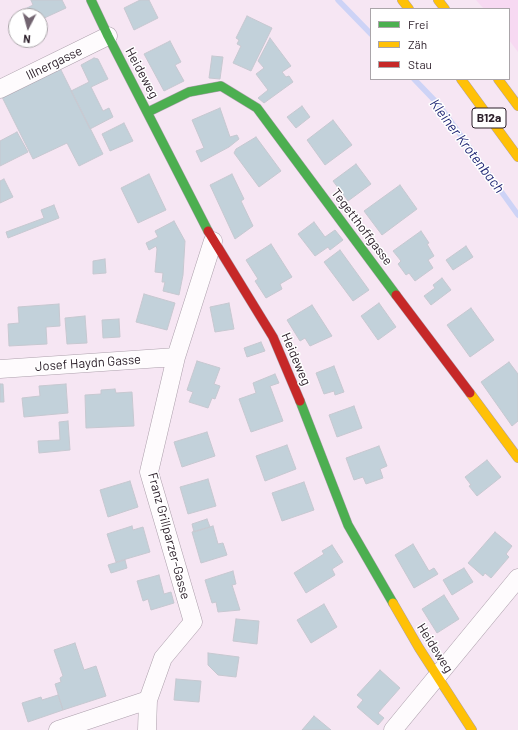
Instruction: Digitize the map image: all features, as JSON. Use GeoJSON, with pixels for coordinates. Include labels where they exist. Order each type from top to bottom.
{"type":"FeatureCollection","features":[{"type":"Feature","properties":{"kind":"street","name":"Heideweg"},"geometry":{"type":"LineString","coordinates":[[90,0],[213,241],[273,337],[287,368],[348,525],[360,548],[437,677],[472,730]]}},
{"type":"Feature","properties":{"kind":"street"},"geometry":{"type":"LineString","coordinates":[[402,0],[408,8]]}},
{"type":"Feature","properties":{"kind":"street"},"geometry":{"type":"LineString","coordinates":[[438,0],[444,8]]}},
{"type":"Feature","properties":{"kind":"street","name":"Illnergasse"},"geometry":{"type":"LineString","coordinates":[[0,90],[108,36]]}},
{"type":"Feature","properties":{"kind":"street","name":"B12a"},"geometry":{"type":"LineString","coordinates":[[461,80],[518,157]]}},
{"type":"Feature","properties":{"kind":"street","name":"B12a"},"geometry":{"type":"LineString","coordinates":[[499,80],[518,106]]}},
{"type":"Feature","properties":{"kind":"street","name":"Tegetthoffgasse"},"geometry":{"type":"LineString","coordinates":[[148,112],[189,92],[221,86],[257,108],[518,458]]}},
{"type":"Feature","properties":{"kind":"street","name":"Franz Grillparzer-Gasse"},"geometry":{"type":"LineString","coordinates":[[147,730],[148,700],[163,658],[193,622],[149,472],[176,357],[213,241]]}},
{"type":"Feature","properties":{"kind":"street","name":"Josef Haydn Gasse"},"geometry":{"type":"LineString","coordinates":[[0,369],[176,357]]}},
{"type":"Feature","properties":{"kind":"street"},"geometry":{"type":"LineString","coordinates":[[392,730],[518,578]]}},
{"type":"Feature","properties":{"kind":"street"},"geometry":{"type":"LineString","coordinates":[[58,730],[148,700]]}},
{"type":"Feature","properties":{"kind":"shaded area"},"geometry":{"type":"Polygon","coordinates":[[[476,0],[518,0],[518,52],[510,41],[510,8],[483,8],[476,0]]]}},
{"type":"Feature","properties":{"kind":"building"},"geometry":{"type":"Polygon","coordinates":[[[31,0],[62,0],[66,8],[48,16],[48,8],[27,8],[33,5],[31,0]]]}},
{"type":"Feature","properties":{"kind":"building"},"geometry":{"type":"Polygon","coordinates":[[[140,0],[149,0],[158,18],[134,30],[124,8],[140,0]]]}},
{"type":"Feature","properties":{"kind":"building"},"geometry":{"type":"Polygon","coordinates":[[[247,16],[272,28],[251,71],[233,63],[241,46],[237,44],[239,40],[236,38],[247,16]]]}},
{"type":"Feature","properties":{"kind":"building"},"geometry":{"type":"Polygon","coordinates":[[[270,38],[291,66],[282,72],[286,77],[289,76],[293,82],[264,103],[258,98],[268,90],[256,74],[264,68],[258,61],[270,38]]]}},
{"type":"Feature","properties":{"kind":"building"},"geometry":{"type":"Polygon","coordinates":[[[170,41],[181,62],[175,65],[184,81],[164,91],[144,54],[170,41]]]}},
{"type":"Feature","properties":{"kind":"building"},"geometry":{"type":"Polygon","coordinates":[[[212,56],[223,57],[220,79],[209,78],[212,56]]]}},
{"type":"Feature","properties":{"kind":"building"},"geometry":{"type":"Polygon","coordinates":[[[94,58],[98,59],[108,79],[91,87],[103,111],[109,108],[113,117],[90,129],[71,91],[89,82],[81,65],[94,58]]]}},
{"type":"Feature","properties":{"kind":"building"},"geometry":{"type":"Polygon","coordinates":[[[59,66],[103,154],[79,166],[67,143],[33,159],[1,95],[59,66]]]}},
{"type":"Feature","properties":{"kind":"building"},"geometry":{"type":"Polygon","coordinates":[[[302,106],[310,117],[296,128],[287,117],[302,106]]]}},
{"type":"Feature","properties":{"kind":"building"},"geometry":{"type":"Polygon","coordinates":[[[220,108],[230,137],[237,135],[239,139],[229,147],[201,162],[196,151],[204,148],[192,120],[220,108]]]}},
{"type":"Feature","properties":{"kind":"building"},"geometry":{"type":"Polygon","coordinates":[[[333,120],[352,145],[325,165],[307,140],[333,120]]]}},
{"type":"Feature","properties":{"kind":"building"},"geometry":{"type":"Polygon","coordinates":[[[124,123],[133,141],[110,151],[102,134],[124,123]]]}},
{"type":"Feature","properties":{"kind":"building"},"geometry":{"type":"Polygon","coordinates":[[[17,132],[28,152],[0,166],[0,141],[17,132]]]}},
{"type":"Feature","properties":{"kind":"building"},"geometry":{"type":"Polygon","coordinates":[[[256,137],[281,171],[259,187],[234,153],[236,149],[256,137]]]}},
{"type":"Feature","properties":{"kind":"building"},"geometry":{"type":"Polygon","coordinates":[[[356,164],[371,184],[348,201],[333,181],[356,164]]]}},
{"type":"Feature","properties":{"kind":"building"},"geometry":{"type":"Polygon","coordinates":[[[149,174],[166,210],[138,223],[121,188],[149,174]]]}},
{"type":"Feature","properties":{"kind":"building"},"geometry":{"type":"Polygon","coordinates":[[[232,174],[244,199],[241,201],[253,226],[235,239],[210,185],[232,174]]]}},
{"type":"Feature","properties":{"kind":"building"},"geometry":{"type":"Polygon","coordinates":[[[4,179],[13,197],[0,203],[0,181],[4,179]]]}},
{"type":"Feature","properties":{"kind":"building"},"geometry":{"type":"Polygon","coordinates":[[[400,185],[417,209],[382,235],[364,211],[400,185]]]}},
{"type":"Feature","properties":{"kind":"building"},"geometry":{"type":"Polygon","coordinates":[[[54,205],[59,218],[8,238],[6,232],[44,218],[41,210],[54,205]]]}},
{"type":"Feature","properties":{"kind":"building"},"geometry":{"type":"Polygon","coordinates":[[[174,221],[185,241],[183,275],[179,295],[163,291],[165,282],[162,282],[163,273],[155,272],[156,246],[149,250],[146,243],[158,237],[155,231],[174,221]]]}},
{"type":"Feature","properties":{"kind":"building"},"geometry":{"type":"Polygon","coordinates":[[[314,222],[325,237],[335,230],[343,240],[330,250],[328,247],[315,256],[298,234],[314,222]]]}},
{"type":"Feature","properties":{"kind":"building"},"geometry":{"type":"Polygon","coordinates":[[[421,231],[429,243],[427,244],[434,256],[428,260],[433,268],[415,281],[409,273],[406,275],[398,264],[401,261],[393,251],[421,231]]]}},
{"type":"Feature","properties":{"kind":"building"},"geometry":{"type":"Polygon","coordinates":[[[271,244],[292,277],[280,284],[282,289],[266,298],[255,281],[258,279],[246,260],[271,244]]]}},
{"type":"Feature","properties":{"kind":"building"},"geometry":{"type":"Polygon","coordinates":[[[466,246],[473,257],[453,270],[446,260],[466,246]]]}},
{"type":"Feature","properties":{"kind":"building"},"geometry":{"type":"Polygon","coordinates":[[[340,250],[369,290],[353,301],[324,262],[340,250]]]}},
{"type":"Feature","properties":{"kind":"building"},"geometry":{"type":"Polygon","coordinates":[[[105,259],[106,273],[93,274],[93,261],[105,259]]]}},
{"type":"Feature","properties":{"kind":"building"},"geometry":{"type":"Polygon","coordinates":[[[442,278],[451,290],[431,305],[424,296],[435,288],[433,285],[442,278]]]}},
{"type":"Feature","properties":{"kind":"building"},"geometry":{"type":"Polygon","coordinates":[[[144,294],[175,303],[167,330],[136,322],[144,294]]]}},
{"type":"Feature","properties":{"kind":"building"},"geometry":{"type":"Polygon","coordinates":[[[229,303],[234,329],[215,332],[210,307],[229,303]]]}},
{"type":"Feature","properties":{"kind":"building"},"geometry":{"type":"Polygon","coordinates":[[[379,303],[396,327],[378,340],[361,316],[379,303]]]}},
{"type":"Feature","properties":{"kind":"building"},"geometry":{"type":"Polygon","coordinates":[[[59,304],[60,326],[46,327],[47,344],[9,346],[8,324],[19,323],[18,307],[59,304]]]}},
{"type":"Feature","properties":{"kind":"building"},"geometry":{"type":"Polygon","coordinates":[[[312,305],[332,336],[310,346],[305,338],[300,341],[287,320],[312,305]]]}},
{"type":"Feature","properties":{"kind":"building"},"geometry":{"type":"Polygon","coordinates":[[[471,308],[494,340],[470,357],[447,325],[471,308]]]}},
{"type":"Feature","properties":{"kind":"building"},"geometry":{"type":"Polygon","coordinates":[[[85,316],[87,343],[67,344],[65,318],[85,316]]]}},
{"type":"Feature","properties":{"kind":"building"},"geometry":{"type":"Polygon","coordinates":[[[119,319],[120,337],[103,338],[102,320],[119,319]]]}},
{"type":"Feature","properties":{"kind":"building"},"geometry":{"type":"Polygon","coordinates":[[[261,342],[265,351],[247,357],[244,348],[261,342]]]}},
{"type":"Feature","properties":{"kind":"building"},"geometry":{"type":"Polygon","coordinates":[[[197,361],[220,368],[214,384],[220,386],[215,399],[212,398],[208,408],[189,402],[193,392],[187,390],[197,361]]]}},
{"type":"Feature","properties":{"kind":"building"},"geometry":{"type":"Polygon","coordinates":[[[509,362],[518,374],[518,421],[512,426],[481,382],[509,362]]]}},
{"type":"Feature","properties":{"kind":"building"},"geometry":{"type":"Polygon","coordinates":[[[334,366],[344,392],[335,395],[334,391],[324,394],[316,373],[334,366]]]}},
{"type":"Feature","properties":{"kind":"building"},"geometry":{"type":"Polygon","coordinates":[[[275,374],[279,383],[270,386],[283,421],[251,432],[239,399],[256,393],[253,383],[275,374]]]}},
{"type":"Feature","properties":{"kind":"building"},"geometry":{"type":"Polygon","coordinates":[[[0,384],[3,384],[4,402],[0,402],[0,384]]]}},
{"type":"Feature","properties":{"kind":"building"},"geometry":{"type":"Polygon","coordinates":[[[66,384],[68,413],[24,417],[22,398],[40,396],[39,386],[66,384]]]}},
{"type":"Feature","properties":{"kind":"building"},"geometry":{"type":"Polygon","coordinates":[[[115,389],[116,393],[132,392],[134,426],[86,428],[85,395],[101,394],[101,390],[115,389]]]}},
{"type":"Feature","properties":{"kind":"building"},"geometry":{"type":"Polygon","coordinates":[[[354,406],[362,428],[337,437],[329,415],[354,406]]]}},
{"type":"Feature","properties":{"kind":"building"},"geometry":{"type":"Polygon","coordinates":[[[68,421],[70,450],[39,453],[38,441],[60,440],[59,422],[68,421]]]}},
{"type":"Feature","properties":{"kind":"building"},"geometry":{"type":"Polygon","coordinates":[[[207,432],[215,456],[182,467],[174,442],[207,432]]]}},
{"type":"Feature","properties":{"kind":"building"},"geometry":{"type":"Polygon","coordinates":[[[287,445],[296,469],[265,481],[256,456],[287,445]]]}},
{"type":"Feature","properties":{"kind":"building"},"geometry":{"type":"Polygon","coordinates":[[[379,446],[387,466],[380,469],[383,478],[366,484],[363,477],[354,480],[346,458],[379,446]]]}},
{"type":"Feature","properties":{"kind":"building"},"geometry":{"type":"Polygon","coordinates":[[[487,460],[501,477],[477,496],[469,486],[471,485],[465,477],[487,460]]]}},
{"type":"Feature","properties":{"kind":"building"},"geometry":{"type":"Polygon","coordinates":[[[208,479],[216,506],[188,514],[180,487],[208,479]]]}},
{"type":"Feature","properties":{"kind":"building"},"geometry":{"type":"Polygon","coordinates":[[[130,481],[138,507],[108,517],[100,490],[130,481]]]}},
{"type":"Feature","properties":{"kind":"building"},"geometry":{"type":"Polygon","coordinates":[[[304,482],[314,510],[282,521],[272,493],[304,482]]]}},
{"type":"Feature","properties":{"kind":"building"},"geometry":{"type":"Polygon","coordinates":[[[207,519],[210,527],[194,532],[192,524],[207,519]]]}},
{"type":"Feature","properties":{"kind":"building"},"geometry":{"type":"Polygon","coordinates":[[[132,526],[133,530],[143,527],[150,552],[116,562],[107,534],[132,526]]]}},
{"type":"Feature","properties":{"kind":"building"},"geometry":{"type":"Polygon","coordinates":[[[213,526],[218,544],[223,543],[227,555],[201,563],[192,532],[213,526]]]}},
{"type":"Feature","properties":{"kind":"building"},"geometry":{"type":"Polygon","coordinates":[[[495,532],[512,546],[506,554],[509,557],[491,578],[485,573],[483,576],[468,563],[495,532]]]}},
{"type":"Feature","properties":{"kind":"building"},"geometry":{"type":"Polygon","coordinates":[[[413,544],[429,571],[434,568],[438,574],[414,588],[395,555],[413,544]]]}},
{"type":"Feature","properties":{"kind":"building"},"geometry":{"type":"Polygon","coordinates":[[[332,545],[343,562],[332,569],[335,575],[306,593],[294,573],[324,554],[322,551],[332,545]]]}},
{"type":"Feature","properties":{"kind":"building"},"geometry":{"type":"Polygon","coordinates":[[[125,560],[127,568],[111,573],[108,565],[125,560]]]}},
{"type":"Feature","properties":{"kind":"building"},"geometry":{"type":"Polygon","coordinates":[[[464,568],[473,582],[452,595],[443,580],[464,568]]]}},
{"type":"Feature","properties":{"kind":"building"},"geometry":{"type":"Polygon","coordinates":[[[233,571],[236,584],[232,585],[240,610],[218,612],[216,602],[212,603],[205,580],[233,571]]]}},
{"type":"Feature","properties":{"kind":"building"},"geometry":{"type":"Polygon","coordinates":[[[159,575],[164,594],[171,592],[174,603],[151,610],[148,599],[143,601],[137,581],[159,575]]]}},
{"type":"Feature","properties":{"kind":"building"},"geometry":{"type":"Polygon","coordinates":[[[444,595],[459,619],[437,633],[422,609],[444,595]]]}},
{"type":"Feature","properties":{"kind":"building"},"geometry":{"type":"Polygon","coordinates":[[[324,604],[337,627],[311,643],[297,620],[324,604]]]}},
{"type":"Feature","properties":{"kind":"building"},"geometry":{"type":"Polygon","coordinates":[[[236,619],[259,621],[257,644],[233,641],[236,619]]]}},
{"type":"Feature","properties":{"kind":"building"},"geometry":{"type":"Polygon","coordinates":[[[75,643],[84,670],[96,666],[106,696],[63,710],[55,684],[61,682],[60,678],[63,676],[54,650],[75,643]]]}},
{"type":"Feature","properties":{"kind":"building"},"geometry":{"type":"Polygon","coordinates":[[[208,653],[239,657],[236,677],[218,675],[208,665],[208,653]]]}},
{"type":"Feature","properties":{"kind":"building"},"geometry":{"type":"Polygon","coordinates":[[[380,670],[400,688],[378,713],[384,718],[378,725],[357,707],[363,700],[357,695],[380,670]]]}},
{"type":"Feature","properties":{"kind":"building"},"geometry":{"type":"Polygon","coordinates":[[[176,679],[201,681],[199,702],[174,700],[176,679]]]}},
{"type":"Feature","properties":{"kind":"building"},"geometry":{"type":"Polygon","coordinates":[[[58,695],[63,710],[28,722],[22,703],[41,697],[42,700],[58,695]]]}},
{"type":"Feature","properties":{"kind":"building"},"geometry":{"type":"Polygon","coordinates":[[[314,716],[331,730],[302,730],[314,716]]]}},
{"type":"Feature","properties":{"kind":"waterway","name":"Kleiner Krotenbach"},"geometry":{"type":"LineString","coordinates":[[338,0],[370,33]]}},
{"type":"Feature","properties":{"kind":"waterway","name":"Kleiner Krotenbach"},"geometry":{"type":"LineString","coordinates":[[415,80],[439,105],[518,215]]}},
{"type":"Feature","properties":{"kind":"traffic: fast"},"geometry":{"type":"LineString","coordinates":[[91,0],[208,231]]}},
{"type":"Feature","properties":{"kind":"traffic: fast"},"geometry":{"type":"LineString","coordinates":[[148,112],[189,92],[221,86],[257,108],[396,295]]}},
{"type":"Feature","properties":{"kind":"traffic: fast"},"geometry":{"type":"LineString","coordinates":[[300,401],[348,525],[393,603]]}},
{"type":"Feature","properties":{"kind":"traffic: slow"},"geometry":{"type":"LineString","coordinates":[[402,0],[408,8]]}},
{"type":"Feature","properties":{"kind":"traffic: slow"},"geometry":{"type":"LineString","coordinates":[[438,0],[444,8]]}},
{"type":"Feature","properties":{"kind":"traffic: slow"},"geometry":{"type":"LineString","coordinates":[[462,80],[518,157]]}},
{"type":"Feature","properties":{"kind":"traffic: slow"},"geometry":{"type":"LineString","coordinates":[[499,80],[518,106]]}},
{"type":"Feature","properties":{"kind":"traffic: slow"},"geometry":{"type":"LineString","coordinates":[[470,393],[518,458]]}},
{"type":"Feature","properties":{"kind":"traffic: slow"},"geometry":{"type":"LineString","coordinates":[[393,603],[419,648],[472,730]]}},
{"type":"Feature","properties":{"kind":"traffic: jam"},"geometry":{"type":"LineString","coordinates":[[208,231],[273,337],[300,401]]}},
{"type":"Feature","properties":{"kind":"traffic: jam"},"geometry":{"type":"LineString","coordinates":[[396,295],[470,393]]}}]}
